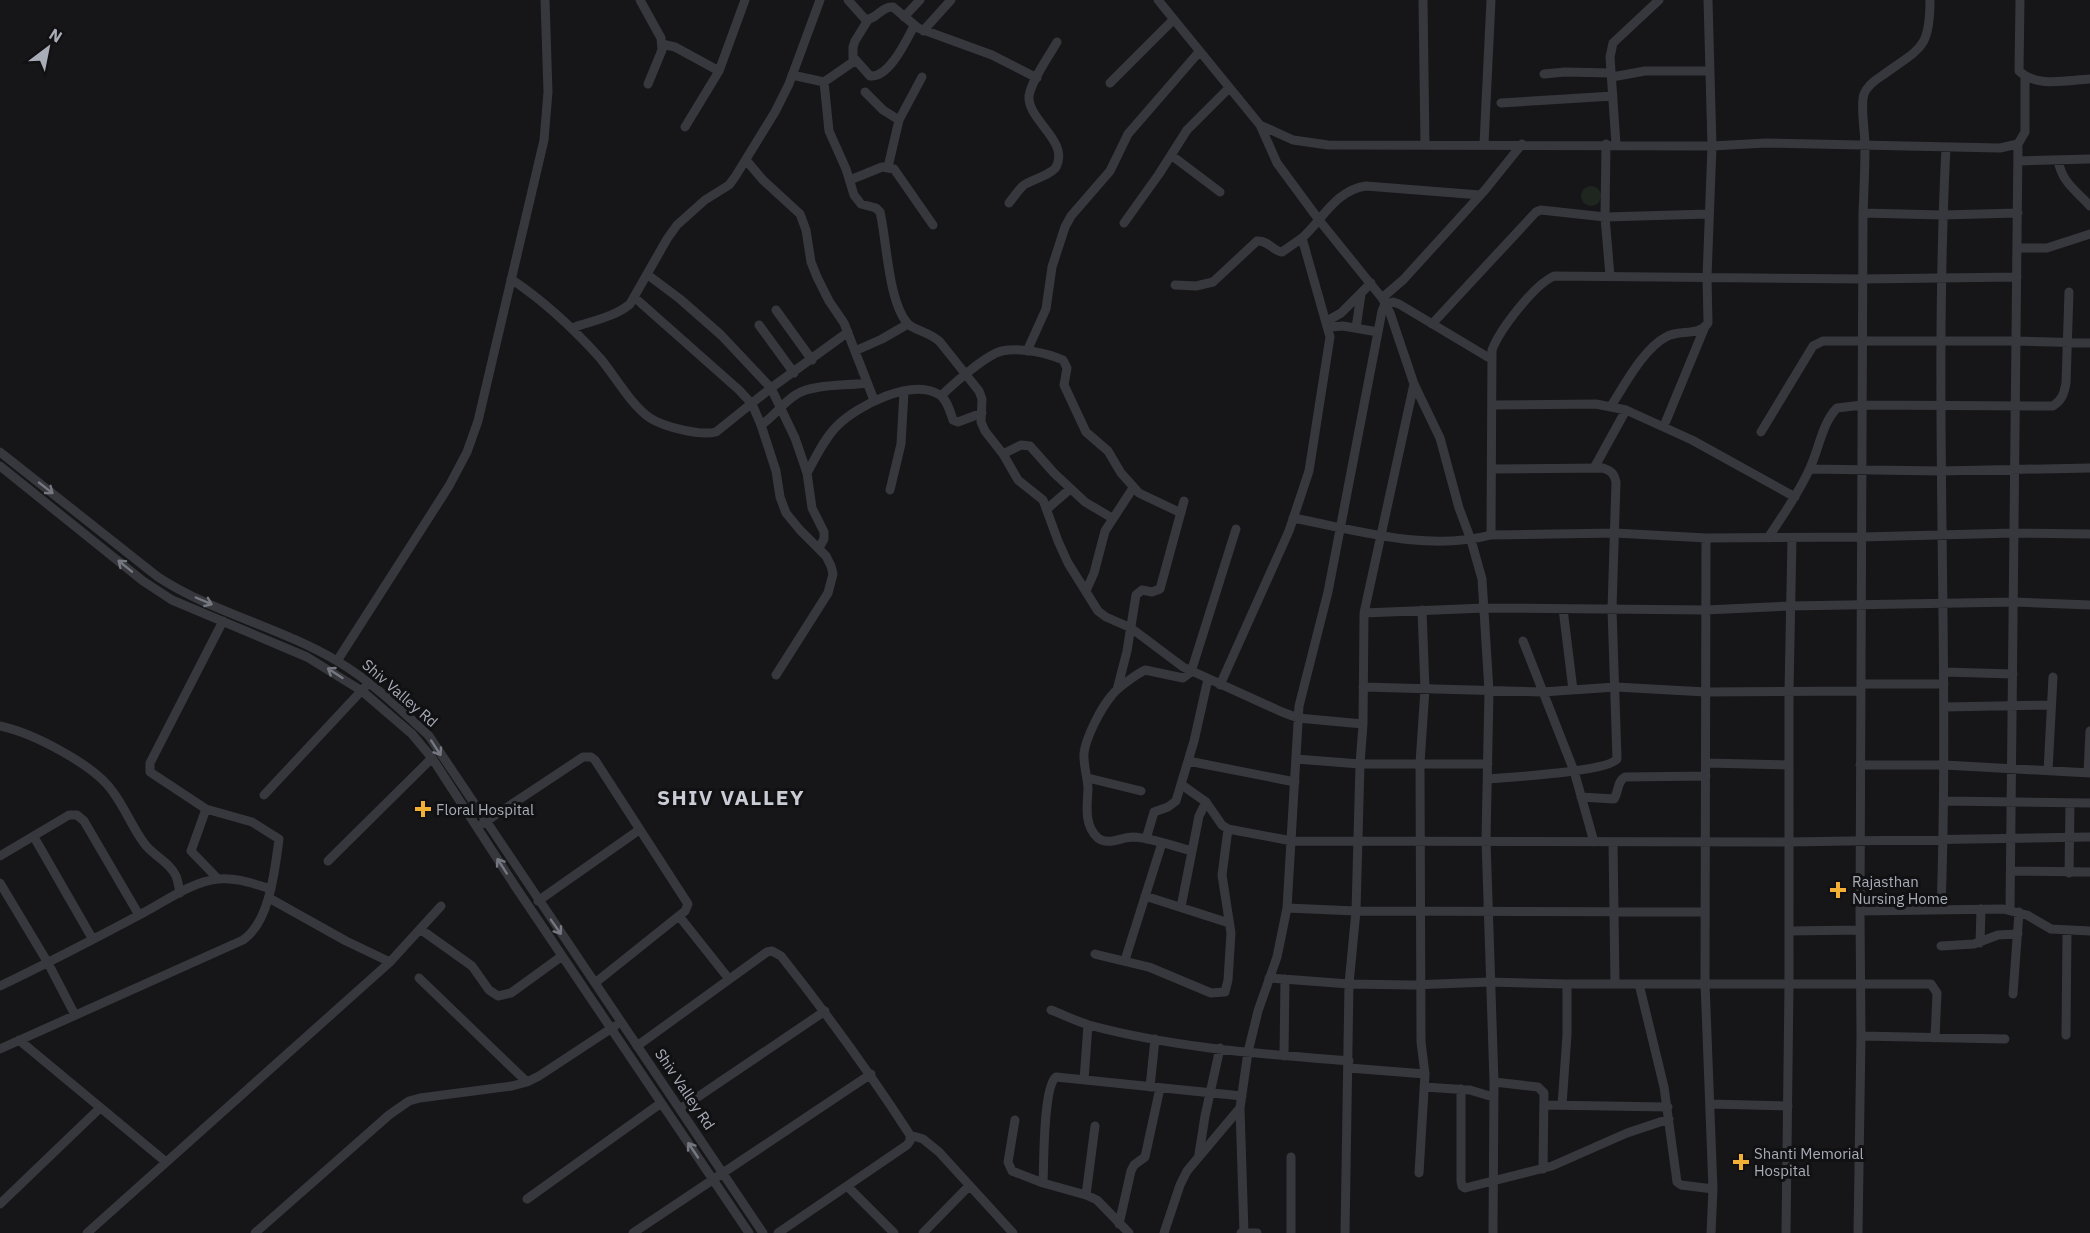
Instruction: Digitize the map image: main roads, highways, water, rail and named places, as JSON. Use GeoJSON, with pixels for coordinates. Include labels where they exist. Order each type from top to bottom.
{"type":"FeatureCollection","features":[{"type":"Feature","properties":{"kind":"place","name":"Floral Hospital"},"geometry":{"type":"Point","coordinates":[423,809]}},
{"type":"Feature","properties":{"kind":"place","name":"Rajasthan Nursing Home"},"geometry":{"type":"Point","coordinates":[1838,890]}},
{"type":"Feature","properties":{"kind":"place","name":"Shanti Memorial Hospital"},"geometry":{"type":"Point","coordinates":[1741,1162]}},
{"type":"Feature","properties":{"kind":"district","name":"SHIV VALLEY"},"geometry":{"type":"Point","coordinates":[731,797]}}]}
